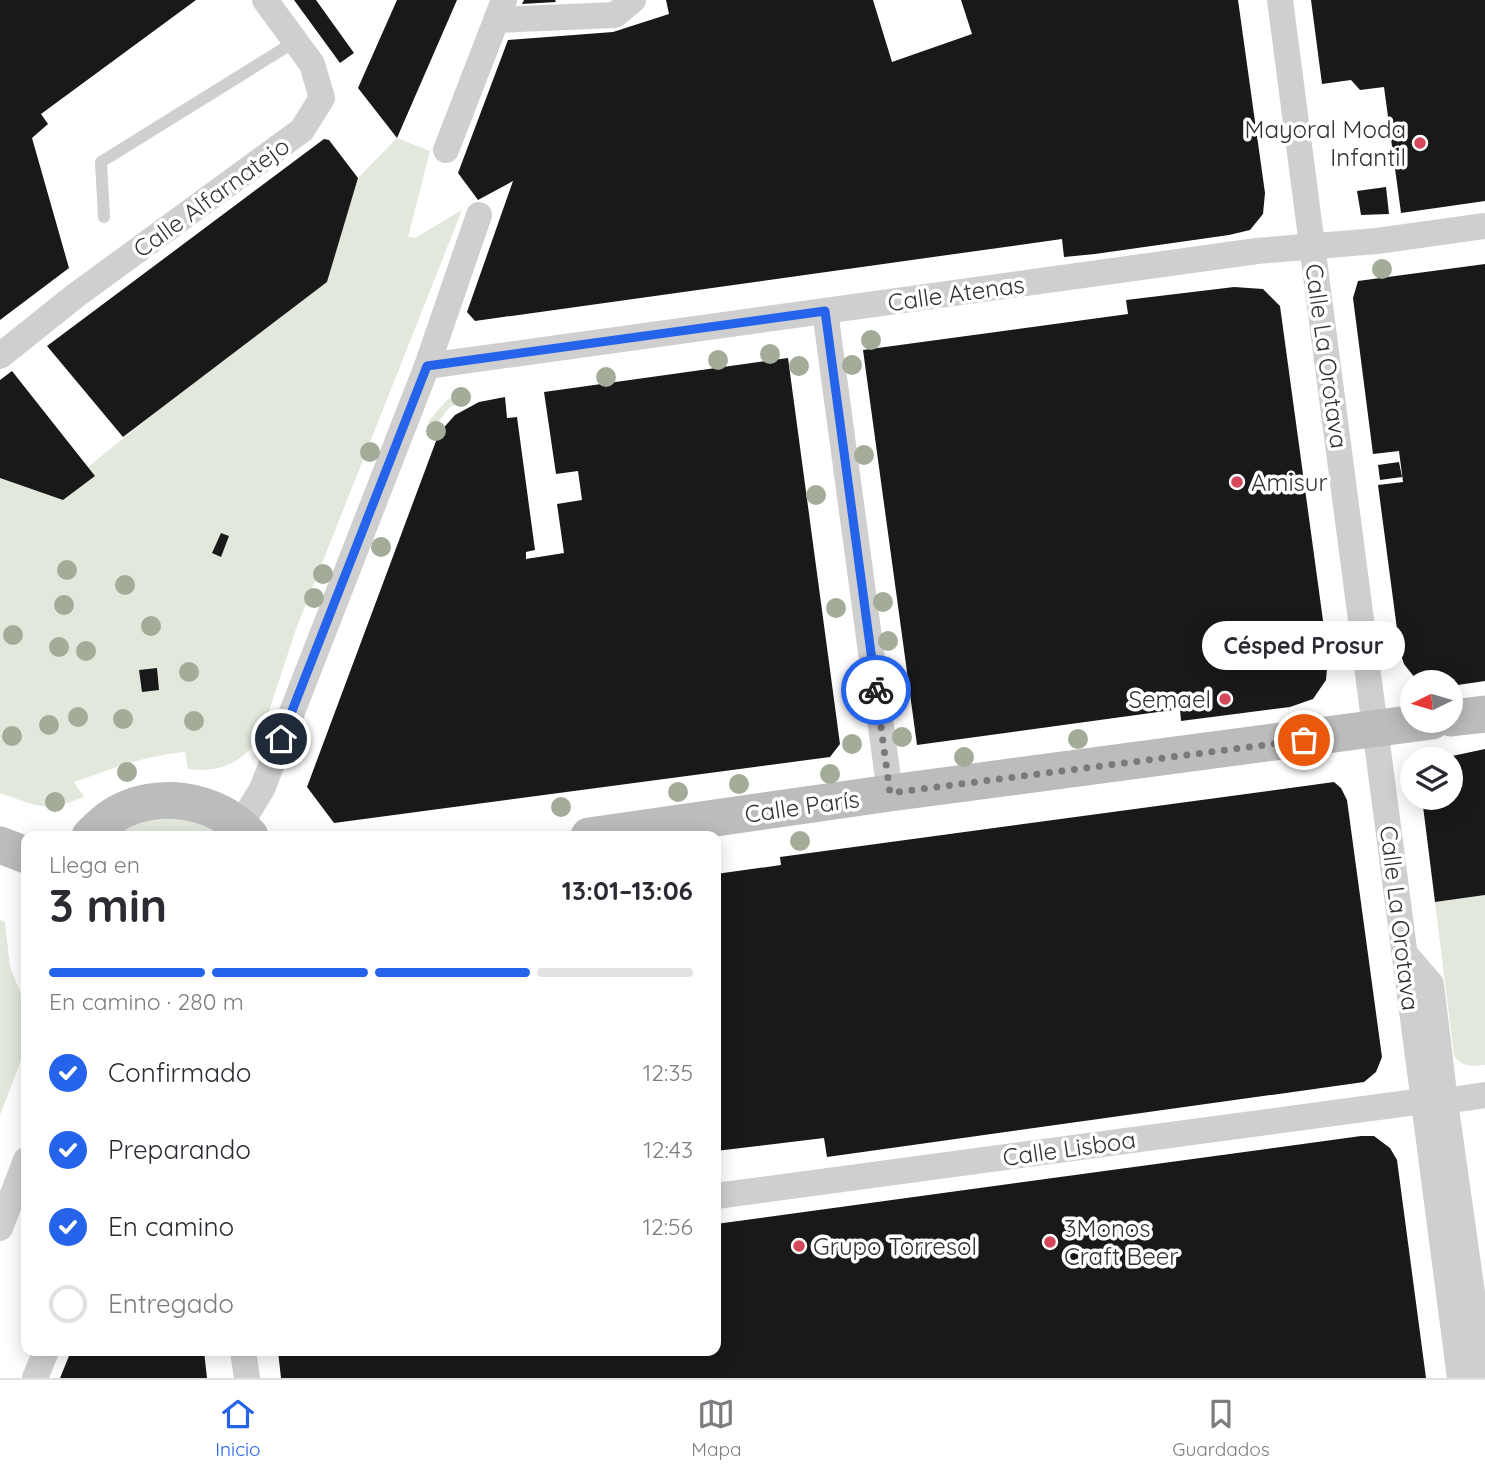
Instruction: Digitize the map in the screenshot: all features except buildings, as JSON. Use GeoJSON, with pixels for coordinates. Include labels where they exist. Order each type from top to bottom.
{"type":"FeatureCollection","features":[{"type":"Feature","properties":{"kind":"main road"},"geometry":{"type":"LineString","coordinates":[[1463,717],[1485,714]]}},
{"type":"Feature","properties":{"kind":"main road","name":"Calle París"},"geometry":{"type":"LineString","coordinates":[[624,831],[1400,726]]}},
{"type":"Feature","properties":{"kind":"main road"},"geometry":{"type":"LineString","coordinates":[[96,831],[111,817],[143,803],[177,800],[211,807],[245,831]]}},
{"type":"Feature","properties":{"kind":"main road"},"geometry":{"type":"LineString","coordinates":[[0,845],[21,853]]}},
{"type":"Feature","properties":{"kind":"street","name":"Calle Alfarnatejo"},"geometry":{"type":"LineString","coordinates":[[0,356],[75,296],[302,130],[322,98],[312,64],[265,0]]}},
{"type":"Feature","properties":{"kind":"street"},"geometry":{"type":"LineString","coordinates":[[446,150],[500,10],[615,15],[633,0]]}},
{"type":"Feature","properties":{"kind":"street","name":"Calle La Orotava"},"geometry":{"type":"LineString","coordinates":[[1280,0],[1405,954],[1431,984],[1434,1101]]}},
{"type":"Feature","properties":{"kind":"street"},"geometry":{"type":"LineString","coordinates":[[245,831],[427,366],[479,215]]}},
{"type":"Feature","properties":{"kind":"street","name":"Calle Atenas"},"geometry":{"type":"LineString","coordinates":[[427,366],[1257,251],[1377,241],[1485,226]]}},
{"type":"Feature","properties":{"kind":"street"},"geometry":{"type":"LineString","coordinates":[[825,311],[890,793]]}},
{"type":"Feature","properties":{"kind":"street","name":"Calle Lisboa"},"geometry":{"type":"LineString","coordinates":[[721,1195],[1485,1095]]}},
{"type":"Feature","properties":{"kind":"street"},"geometry":{"type":"LineString","coordinates":[[1434,1101],[1477,1267],[1484,1378]]}},
{"type":"Feature","properties":{"kind":"street"},"geometry":{"type":"LineString","coordinates":[[1434,1101],[1460,1378]]}},
{"type":"Feature","properties":{"kind":"street"},"geometry":{"type":"LineString","coordinates":[[0,1228],[21,1173]]}},
{"type":"Feature","properties":{"kind":"street"},"geometry":{"type":"LineString","coordinates":[[35,1378],[44,1356]]}},
{"type":"Feature","properties":{"kind":"street"},"geometry":{"type":"LineString","coordinates":[[244,1356],[247,1378]]}},
{"type":"Feature","properties":{"kind":"lane"},"geometry":{"type":"LineString","coordinates":[[104,217],[101,162],[296,41]]}},
{"type":"Feature","properties":{"kind":"shaded area"},"geometry":{"type":"Polygon","coordinates":[[[397,138],[430,151],[408,237],[415,238],[462,210],[296,629],[261,735],[246,753],[230,764],[211,769],[188,769],[185,752],[157,756],[74,782],[84,797],[60,805],[41,806],[0,793],[0,478],[63,500],[95,476],[88,467],[162,407],[327,282],[358,178],[397,138]]]}},
{"type":"Feature","properties":{"kind":"shaded area"},"geometry":{"type":"Polygon","coordinates":[[[465,389],[472,396],[449,408],[435,426],[428,422],[446,401],[465,389]]]}},
{"type":"Feature","properties":{"kind":"shaded area"},"geometry":{"type":"Polygon","coordinates":[[[191,817],[220,831],[123,831],[150,818],[191,817]]]}},
{"type":"Feature","properties":{"kind":"shaded area"},"geometry":{"type":"Polygon","coordinates":[[[1485,895],[1485,1065],[1472,1066],[1461,1063],[1454,1056],[1435,902],[1485,895]]]}},
{"type":"Feature","properties":{"kind":"shaded area"},"geometry":{"type":"Polygon","coordinates":[[[0,920],[5,922],[10,967],[21,994],[21,1061],[0,1115],[0,920]]]}},
{"type":"Feature","properties":{"kind":"way so far"},"geometry":{"type":"LineString","coordinates":[[876,690],[890,793],[1304,740]]}},
{"type":"Feature","properties":{"kind":"place","name":"Mayoral Moda Infantil"},"geometry":{"type":"Point","coordinates":[1420,143]}},
{"type":"Feature","properties":{"kind":"place","name":"Amisur"},"geometry":{"type":"Point","coordinates":[1237,482]}},
{"type":"Feature","properties":{"kind":"place","name":"Semael"},"geometry":{"type":"Point","coordinates":[1225,699]}},
{"type":"Feature","properties":{"kind":"place","name":"Césped Prosur"},"geometry":{"type":"Point","coordinates":[1304,740]}},
{"type":"Feature","properties":{"kind":"place","name":"3Monos Craft Beer"},"geometry":{"type":"Point","coordinates":[1050,1242]}},
{"type":"Feature","properties":{"kind":"place","name":"Grupo Torresol"},"geometry":{"type":"Point","coordinates":[799,1246]}},
{"type":"Feature","properties":{"kind":"route"},"geometry":{"type":"LineString","coordinates":[[281,739],[427,366],[825,311],[876,690]]}}]}
